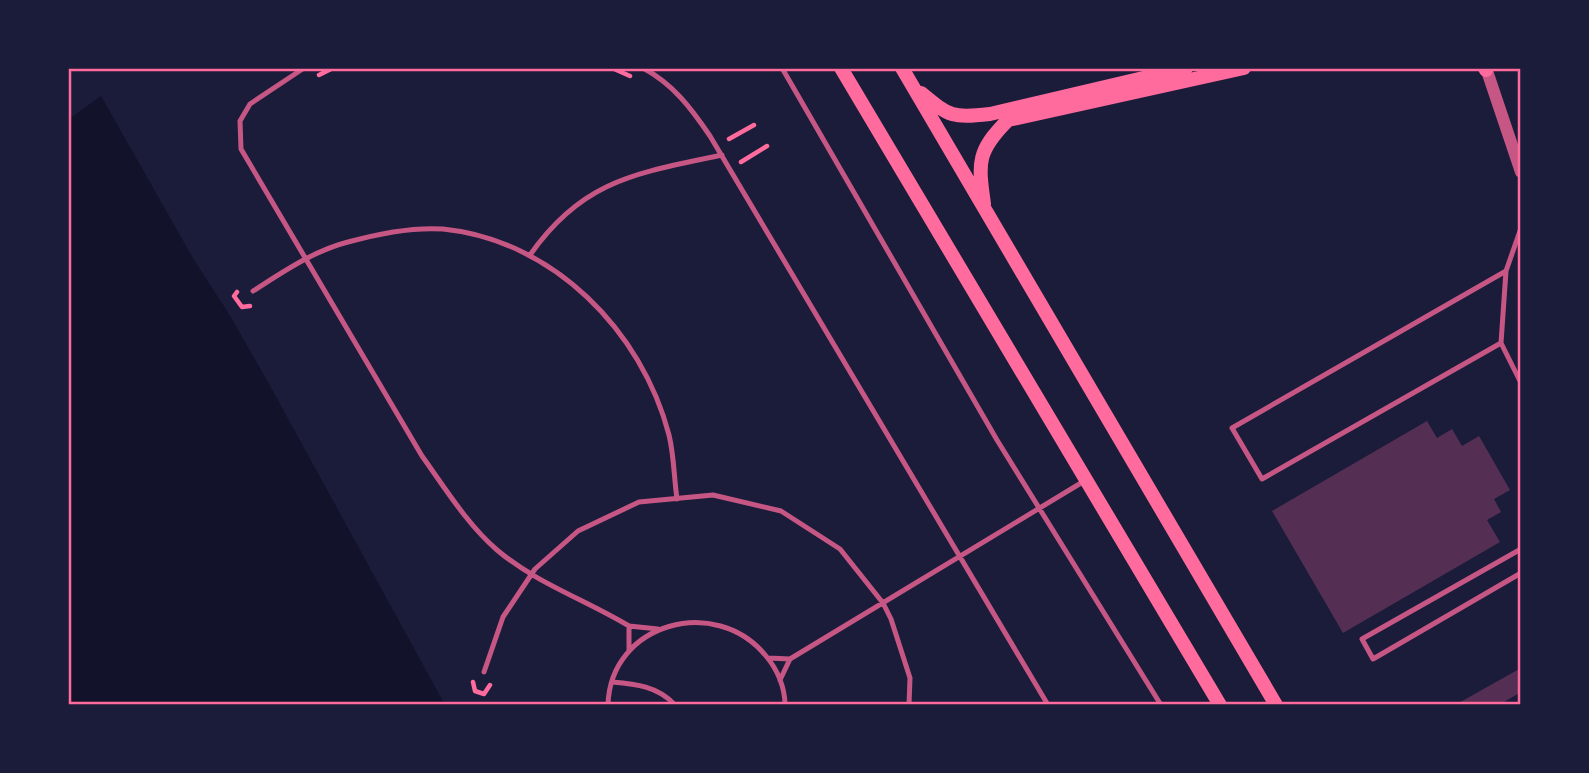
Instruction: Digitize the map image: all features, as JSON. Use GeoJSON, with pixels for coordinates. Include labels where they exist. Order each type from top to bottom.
{"type":"FeatureCollection","features":[{"type":"Feature","properties":{"kind":"main road"},"geometry":{"type":"LineString","coordinates":[[841,68],[1220,705]]}},
{"type":"Feature","properties":{"kind":"main road"},"geometry":{"type":"LineString","coordinates":[[902,68],[1276,705]]}},
{"type":"Feature","properties":{"kind":"main road"},"geometry":{"type":"LineString","coordinates":[[912,87],[937,107],[958,118],[990,114],[1186,68]]}},
{"type":"Feature","properties":{"kind":"main road"},"geometry":{"type":"LineString","coordinates":[[985,213],[979,170],[988,139],[1008,120],[1244,68]]}},
{"type":"Feature","properties":{"kind":"street"},"geometry":{"type":"LineString","coordinates":[[1486,69],[1521,172]]}},
{"type":"Feature","properties":{"kind":"lane"},"geometry":{"type":"LineString","coordinates":[[304,68],[250,104],[240,121],[241,149],[422,456],[456,505],[496,549],[531,574],[629,626],[661,629]]}},
{"type":"Feature","properties":{"kind":"lane"},"geometry":{"type":"LineString","coordinates":[[643,68],[662,78],[690,106],[722,155],[1048,705]]}},
{"type":"Feature","properties":{"kind":"lane"},"geometry":{"type":"LineString","coordinates":[[782,68],[1039,508],[1161,705]]}},
{"type":"Feature","properties":{"kind":"lane"},"geometry":{"type":"LineString","coordinates":[[530,255],[558,219],[587,197],[620,180],[659,168],[722,155]]}},
{"type":"Feature","properties":{"kind":"lane"},"geometry":{"type":"LineString","coordinates":[[1521,228],[1506,271],[1501,343],[1521,383]]}},
{"type":"Feature","properties":{"kind":"lane"},"geometry":{"type":"LineString","coordinates":[[253,291],[306,258],[346,242],[409,231],[440,229],[474,234],[530,255],[593,302],[619,330],[659,404],[669,437],[677,499]]}},
{"type":"Feature","properties":{"kind":"lane"},"geometry":{"type":"LineString","coordinates":[[1501,343],[1262,479],[1232,428],[1506,271]]}},
{"type":"Feature","properties":{"kind":"lane"},"geometry":{"type":"LineString","coordinates":[[780,680],[790,659],[1086,480]]}},
{"type":"Feature","properties":{"kind":"lane"},"geometry":{"type":"LineString","coordinates":[[484,672],[503,617],[531,574],[578,531],[639,502],[713,495],[781,512],[840,549],[883,603],[891,619],[910,678],[909,705]]}},
{"type":"Feature","properties":{"kind":"lane"},"geometry":{"type":"LineString","coordinates":[[1521,549],[1362,639],[1373,659],[1521,573]]}},
{"type":"Feature","properties":{"kind":"lane"},"geometry":{"type":"LineString","coordinates":[[608,705],[615,671],[629,651],[646,636],[672,624],[704,621],[732,628],[755,643],[776,668],[785,705]]}},
{"type":"Feature","properties":{"kind":"lane"},"geometry":{"type":"LineString","coordinates":[[629,626],[629,651]]}},
{"type":"Feature","properties":{"kind":"lane"},"geometry":{"type":"LineString","coordinates":[[768,658],[790,659]]}},
{"type":"Feature","properties":{"kind":"lane"},"geometry":{"type":"LineString","coordinates":[[612,682],[642,684],[668,698],[675,705]]}},
{"type":"Feature","properties":{"kind":"path"},"geometry":{"type":"LineString","coordinates":[[314,77],[333,68]]}},
{"type":"Feature","properties":{"kind":"path"},"geometry":{"type":"LineString","coordinates":[[612,68],[635,79]]}},
{"type":"Feature","properties":{"kind":"path"},"geometry":{"type":"LineString","coordinates":[[472,679],[475,691],[484,694],[496,676]]}},
{"type":"Feature","properties":{"kind":"shaded area"},"geometry":{"type":"Polygon","coordinates":[[[101,96],[194,260],[269,384],[445,705],[68,705],[68,120],[101,96]]]}},
{"type":"Feature","properties":{"kind":"building"},"geometry":{"type":"Polygon","coordinates":[[[1427,421],[1437,438],[1452,429],[1462,446],[1479,436],[1510,490],[1494,499],[1501,512],[1487,520],[1500,542],[1343,633],[1272,511],[1427,421]]]}},
{"type":"Feature","properties":{"kind":"building"},"geometry":{"type":"Polygon","coordinates":[[[1521,668],[1521,692],[1499,705],[1455,705],[1521,668]]]}}]}
